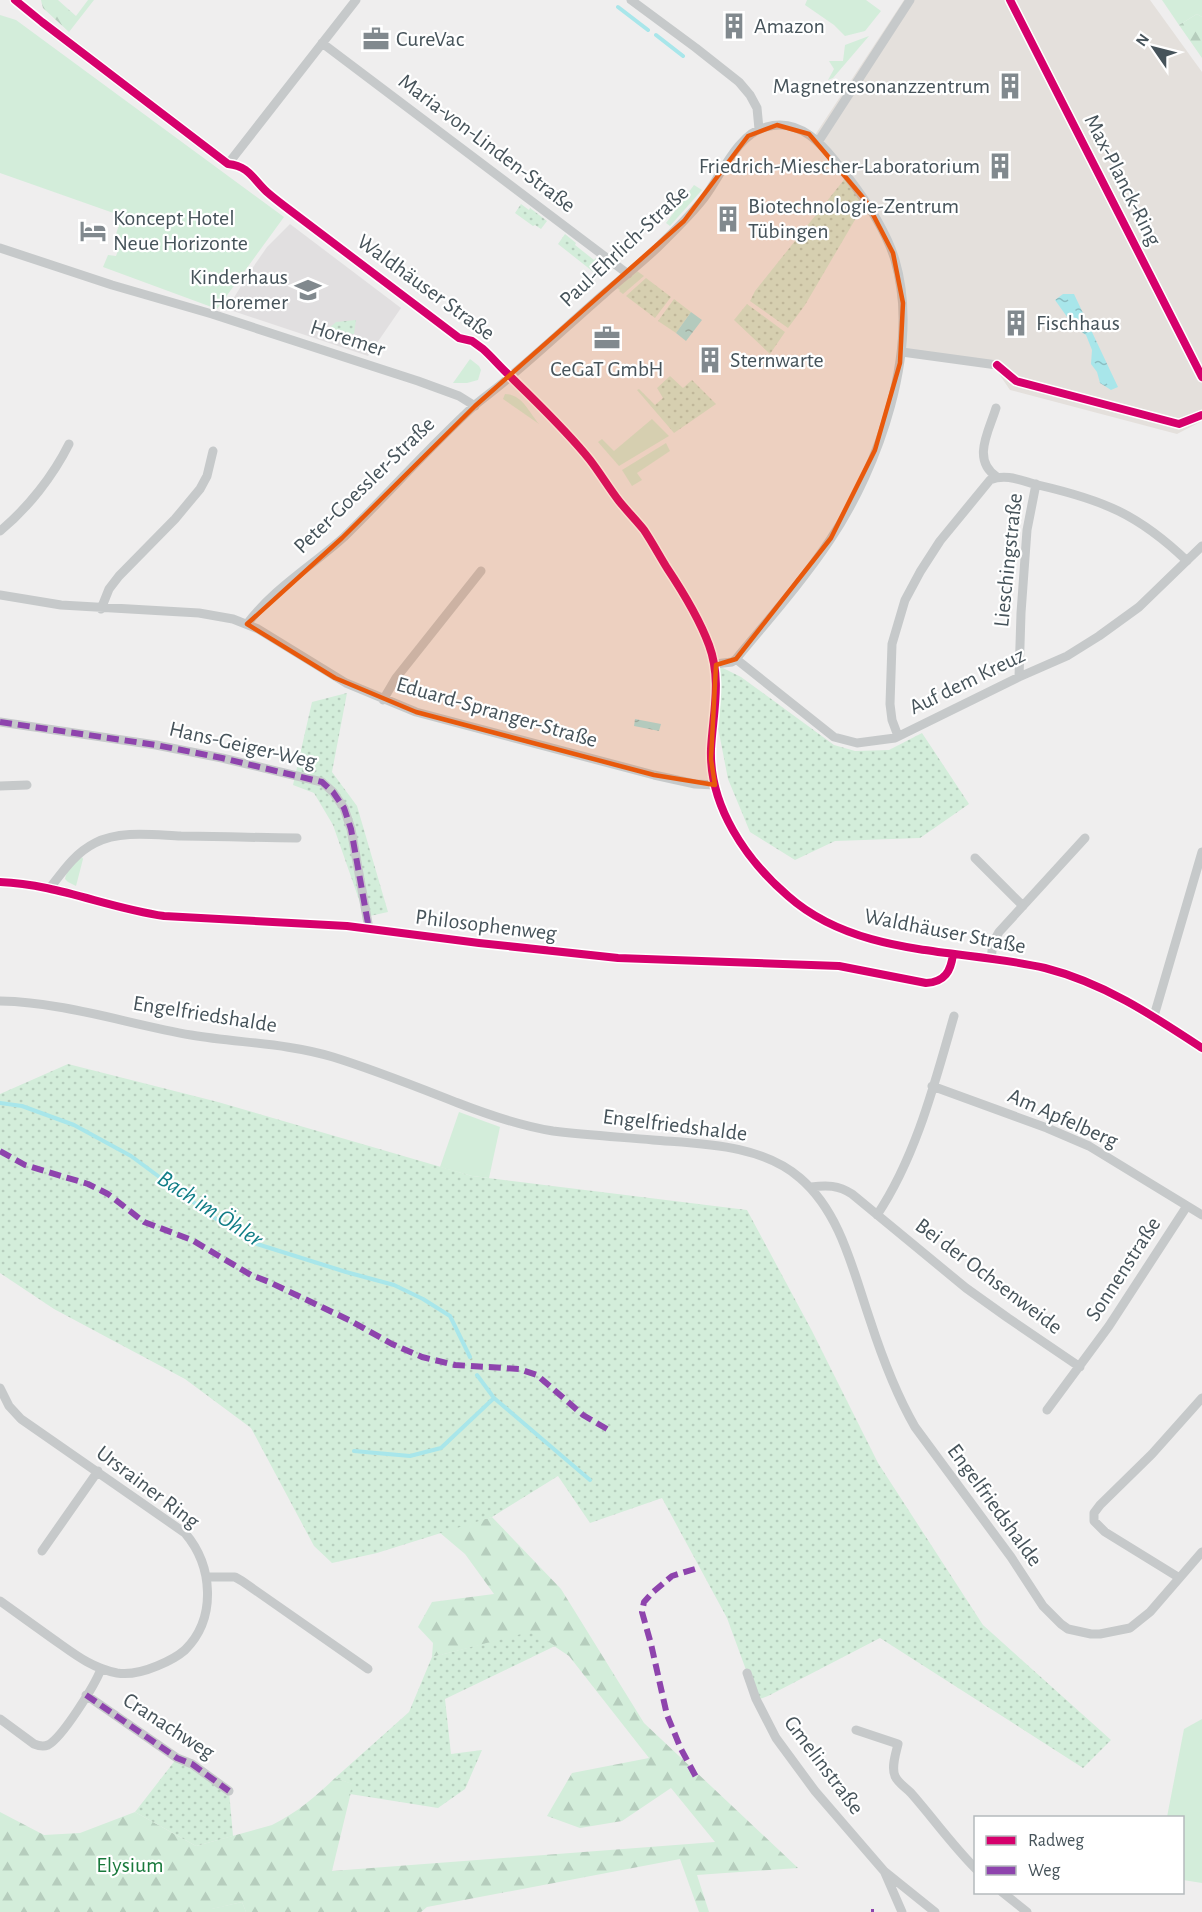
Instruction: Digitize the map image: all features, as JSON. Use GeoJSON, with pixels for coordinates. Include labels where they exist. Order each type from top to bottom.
{"type":"FeatureCollection","features":[{"type":"Feature","properties":{"kind":"street"},"geometry":{"type":"LineString","coordinates":[[228,164],[356,0]]}},
{"type":"Feature","properties":{"kind":"street"},"geometry":{"type":"LineString","coordinates":[[631,0],[739,82],[750,95],[756,108],[759,129],[777,125],[796,127],[818,142],[866,201],[878,221],[893,253],[903,301],[902,352],[891,399],[876,450],[853,500],[821,553],[736,659],[732,662],[715,664]]}},
{"type":"Feature","properties":{"kind":"street"},"geometry":{"type":"LineString","coordinates":[[818,142],[910,0]]}},
{"type":"Feature","properties":{"kind":"street","name":"Max-Planck-Ring"},"geometry":{"type":"LineString","coordinates":[[1010,0],[1202,377]]}},
{"type":"Feature","properties":{"kind":"street","name":"Waldhäuser Straße"},"geometry":{"type":"LineString","coordinates":[[19,1],[228,164],[239,165],[256,178],[266,190],[291,211],[459,338],[472,341],[483,348],[585,454],[644,530],[699,622],[715,664],[717,692],[711,759],[722,809],[744,847],[778,888],[802,908],[824,921],[859,934],[905,947],[1044,968],[1076,977],[1111,991],[1202,1048]]}},
{"type":"Feature","properties":{"kind":"street","name":"Maria-von-Linden-Straße"},"geometry":{"type":"LineString","coordinates":[[322,44],[628,274]]}},
{"type":"Feature","properties":{"kind":"street","name":"Paul-Ehrlich-Straße"},"geometry":{"type":"LineString","coordinates":[[510,377],[628,274],[684,221],[705,197],[748,135],[759,129]]}},
{"type":"Feature","properties":{"kind":"street","name":"Horemer"},"geometry":{"type":"LineString","coordinates":[[0,248],[418,381],[459,396],[475,406]]}},
{"type":"Feature","properties":{"kind":"street"},"geometry":{"type":"LineString","coordinates":[[902,352],[997,365],[1016,381],[1179,424],[1202,416]]}},
{"type":"Feature","properties":{"kind":"street","name":"Peter-Goessler-Straße"},"geometry":{"type":"LineString","coordinates":[[247,624],[267,602],[342,538],[426,452],[510,377]]}},
{"type":"Feature","properties":{"kind":"street"},"geometry":{"type":"LineString","coordinates":[[996,408],[982,454],[985,465],[997,477]]}},
{"type":"Feature","properties":{"kind":"street"},"geometry":{"type":"LineString","coordinates":[[0,531],[40,488],[60,462],[69,444]]}},
{"type":"Feature","properties":{"kind":"street"},"geometry":{"type":"LineString","coordinates":[[101,609],[109,589],[119,576],[201,489],[207,476],[213,451]]}},
{"type":"Feature","properties":{"kind":"street"},"geometry":{"type":"LineString","coordinates":[[898,736],[892,720],[890,704],[892,644],[905,600],[940,541],[990,480],[997,477],[1011,477],[1079,495],[1118,510],[1154,532],[1187,561]]}},
{"type":"Feature","properties":{"kind":"street","name":"Lieschingstraße"},"geometry":{"type":"LineString","coordinates":[[1019,677],[1020,624],[1027,530],[1036,484]]}},
{"type":"Feature","properties":{"kind":"street","name":"Auf dem Kreuz"},"geometry":{"type":"LineString","coordinates":[[736,659],[834,737],[857,743],[898,736],[1067,656],[1139,607],[1202,546]]}},
{"type":"Feature","properties":{"kind":"street"},"geometry":{"type":"LineString","coordinates":[[384,700],[396,678],[481,571]]}},
{"type":"Feature","properties":{"kind":"street","name":"Eduard-Spranger-Straße"},"geometry":{"type":"LineString","coordinates":[[0,595],[29,601],[101,609],[199,613],[233,620],[247,624],[270,636],[335,678],[384,700],[435,718],[680,781],[715,785]]}},
{"type":"Feature","properties":{"kind":"street","name":"Hans-Geiger-Weg"},"geometry":{"type":"LineString","coordinates":[[0,722],[188,751],[322,782],[333,792],[344,808],[351,829],[369,929]]}},
{"type":"Feature","properties":{"kind":"street"},"geometry":{"type":"LineString","coordinates":[[0,786],[27,785]]}},
{"type":"Feature","properties":{"kind":"street"},"geometry":{"type":"LineString","coordinates":[[50,888],[82,850],[111,837],[159,835],[297,838]]}},
{"type":"Feature","properties":{"kind":"street"},"geometry":{"type":"LineString","coordinates":[[991,959],[993,943],[999,932],[1085,838]]}},
{"type":"Feature","properties":{"kind":"street"},"geometry":{"type":"LineString","coordinates":[[1154,1016],[1202,852]]}},
{"type":"Feature","properties":{"kind":"street"},"geometry":{"type":"LineString","coordinates":[[975,858],[1023,906]]}},
{"type":"Feature","properties":{"kind":"street","name":"Philosophenweg"},"geometry":{"type":"LineString","coordinates":[[0,882],[50,888],[141,913],[164,916],[326,924],[618,958],[839,966],[926,983],[942,979],[949,972],[953,954]]}},
{"type":"Feature","properties":{"kind":"street","name":"Engelfriedshalde"},"geometry":{"type":"LineString","coordinates":[[0,1001],[40,1004],[192,1035],[316,1052],[492,1116],[532,1128],[706,1144],[745,1151],[784,1166],[811,1187],[822,1200],[838,1230],[897,1390],[915,1428],[1053,1617],[1068,1629],[1091,1634],[1130,1629],[1150,1612],[1202,1552]]}},
{"type":"Feature","properties":{"kind":"street"},"geometry":{"type":"LineString","coordinates":[[877,1215],[896,1184],[907,1159],[954,1016]]}},
{"type":"Feature","properties":{"kind":"street","name":"Am Apfelberg"},"geometry":{"type":"LineString","coordinates":[[932,1086],[1083,1143],[1202,1215]]}},
{"type":"Feature","properties":{"kind":"street","name":"Bei der Ochsenweide"},"geometry":{"type":"LineString","coordinates":[[811,1187],[833,1185],[842,1187],[966,1288],[1080,1367]]}},
{"type":"Feature","properties":{"kind":"street","name":"Sonnenstraße"},"geometry":{"type":"LineString","coordinates":[[1047,1410],[1131,1293],[1187,1206]]}},
{"type":"Feature","properties":{"kind":"street","name":"Ursrainer Ring"},"geometry":{"type":"LineString","coordinates":[[0,1388],[9,1406],[21,1419],[185,1533],[201,1556],[207,1577],[208,1600],[196,1635],[183,1651],[164,1663],[139,1671],[120,1673],[101,1669],[84,1661],[0,1602]]}},
{"type":"Feature","properties":{"kind":"street"},"geometry":{"type":"LineString","coordinates":[[1178,1577],[1105,1532],[1095,1521],[1094,1513],[1152,1454],[1202,1398]]}},
{"type":"Feature","properties":{"kind":"street"},"geometry":{"type":"LineString","coordinates":[[42,1551],[98,1471]]}},
{"type":"Feature","properties":{"kind":"street"},"geometry":{"type":"LineString","coordinates":[[207,1577],[235,1577],[368,1669]]}},
{"type":"Feature","properties":{"kind":"street"},"geometry":{"type":"LineString","coordinates":[[0,1719],[34,1744],[46,1746],[59,1735],[101,1669]]}},
{"type":"Feature","properties":{"kind":"street","name":"Gmelinstraße"},"geometry":{"type":"LineString","coordinates":[[747,1673],[756,1699],[776,1738],[815,1791],[884,1871],[935,1912]]}},
{"type":"Feature","properties":{"kind":"street","name":"Cranachweg"},"geometry":{"type":"LineString","coordinates":[[86,1695],[229,1791]]}},
{"type":"Feature","properties":{"kind":"street"},"geometry":{"type":"LineString","coordinates":[[856,1730],[898,1744],[894,1758],[895,1778],[974,1868]]}},
{"type":"Feature","properties":{"kind":"street","name":"Gmelinstraße"},"geometry":{"type":"LineString","coordinates":[[884,1871],[902,1912]]}},
{"type":"Feature","properties":{"kind":"street"},"geometry":{"type":"LineString","coordinates":[[1003,1894],[1027,1912]]}},
{"type":"Feature","properties":{"kind":"highlighted area"},"geometry":{"type":"Polygon","coordinates":[[[777,125],[809,134],[866,201],[893,253],[903,303],[900,363],[875,450],[831,538],[736,659],[716,665],[711,759],[715,785],[654,775],[416,712],[335,678],[247,624],[342,538],[475,406],[684,221],[748,136],[777,125]]]}},
{"type":"Feature","properties":{"kind":"shaded area"},"geometry":{"type":"Polygon","coordinates":[[[904,0],[1150,0],[1202,72],[1202,421],[1177,434],[1010,390],[995,368],[902,355],[904,340],[889,242],[815,135],[904,0]]]}},
{"type":"Feature","properties":{"kind":"shaded area","name":"Kinderhaus Horemer"},"geometry":{"type":"Polygon","coordinates":[[[290,224],[401,308],[368,356],[227,309],[267,247],[290,224]]]}},
{"type":"Feature","properties":{"kind":"green space"},"geometry":{"type":"Polygon","coordinates":[[[41,0],[58,0],[76,16],[88,0],[94,0],[69,32],[43,8],[41,0]]]}},
{"type":"Feature","properties":{"kind":"green space"},"geometry":{"type":"Polygon","coordinates":[[[807,0],[866,0],[881,11],[865,31],[845,36],[834,25],[805,5],[807,0]]]}},
{"type":"Feature","properties":{"kind":"green space"},"geometry":{"type":"Polygon","coordinates":[[[1162,0],[1202,0],[1202,17],[1197,14],[1179,25],[1162,0]]]}},
{"type":"Feature","properties":{"kind":"green space"},"geometry":{"type":"Polygon","coordinates":[[[1197,14],[1202,17],[1202,58],[1179,25],[1197,14]]]}},
{"type":"Feature","properties":{"kind":"green space"},"geometry":{"type":"Polygon","coordinates":[[[0,15],[16,20],[284,217],[217,309],[103,267],[108,255],[116,256],[122,240],[115,237],[122,216],[0,173],[0,15]]]}},
{"type":"Feature","properties":{"kind":"green space"},"geometry":{"type":"Polygon","coordinates":[[[869,36],[833,78],[828,80],[834,69],[829,61],[843,61],[845,45],[869,36]]]}},
{"type":"Feature","properties":{"kind":"green space"},"geometry":{"type":"Polygon","coordinates":[[[847,176],[866,201],[805,305],[788,328],[750,301],[755,291],[847,176]]]}},
{"type":"Feature","properties":{"kind":"green space"},"geometry":{"type":"Polygon","coordinates":[[[694,185],[702,190],[670,226],[666,223],[694,185]]]}},
{"type":"Feature","properties":{"kind":"green space"},"geometry":{"type":"Polygon","coordinates":[[[521,204],[547,221],[541,229],[515,213],[521,204]]]}},
{"type":"Feature","properties":{"kind":"green space"},"geometry":{"type":"Polygon","coordinates":[[[565,234],[594,260],[596,258],[603,263],[596,274],[558,244],[565,234]]]}},
{"type":"Feature","properties":{"kind":"green space"},"geometry":{"type":"Polygon","coordinates":[[[637,271],[644,276],[623,294],[617,288],[637,271]]]}},
{"type":"Feature","properties":{"kind":"green space"},"geometry":{"type":"Polygon","coordinates":[[[646,278],[671,297],[655,318],[626,296],[646,278]]]}},
{"type":"Feature","properties":{"kind":"green space"},"geometry":{"type":"Polygon","coordinates":[[[674,299],[691,312],[676,333],[658,321],[674,299]]]}},
{"type":"Feature","properties":{"kind":"green space"},"geometry":{"type":"Polygon","coordinates":[[[747,304],[785,332],[770,354],[734,320],[747,304]]]}},
{"type":"Feature","properties":{"kind":"green space"},"geometry":{"type":"Polygon","coordinates":[[[356,320],[354,334],[325,332],[336,322],[356,320]]]}},
{"type":"Feature","properties":{"kind":"green space"},"geometry":{"type":"Polygon","coordinates":[[[470,359],[481,370],[478,380],[453,383],[470,359]]]}},
{"type":"Feature","properties":{"kind":"green space"},"geometry":{"type":"Polygon","coordinates":[[[670,376],[683,388],[692,380],[716,404],[674,433],[637,390],[639,389],[655,405],[663,398],[657,388],[670,376]]]}},
{"type":"Feature","properties":{"kind":"green space"},"geometry":{"type":"Polygon","coordinates":[[[505,394],[521,400],[539,424],[503,399],[505,394]]]}},
{"type":"Feature","properties":{"kind":"green space"},"geometry":{"type":"Polygon","coordinates":[[[652,419],[669,436],[619,466],[598,442],[602,439],[614,451],[652,419]]]}},
{"type":"Feature","properties":{"kind":"green space"},"geometry":{"type":"Polygon","coordinates":[[[666,443],[670,451],[637,473],[642,480],[632,486],[622,470],[666,443]]]}},
{"type":"Feature","properties":{"kind":"green space"},"geometry":{"type":"Polygon","coordinates":[[[715,664],[741,677],[834,745],[855,751],[889,750],[922,733],[969,804],[920,838],[835,841],[795,860],[750,832],[728,779],[715,712],[715,664]]]}},
{"type":"Feature","properties":{"kind":"green space"},"geometry":{"type":"Polygon","coordinates":[[[347,693],[332,772],[357,806],[388,912],[365,917],[333,825],[314,793],[293,785],[312,702],[347,693]]]}},
{"type":"Feature","properties":{"kind":"green space"},"geometry":{"type":"Polygon","coordinates":[[[82,857],[76,886],[65,879],[71,866],[82,857]]]}},
{"type":"Feature","properties":{"kind":"green space"},"geometry":{"type":"Polygon","coordinates":[[[68,1064],[218,1102],[472,1176],[747,1210],[812,1331],[878,1463],[983,1625],[1111,1740],[1083,1768],[880,1638],[757,1700],[727,1618],[662,1498],[590,1523],[558,1476],[492,1517],[377,1553],[332,1563],[314,1546],[251,1428],[185,1379],[54,1309],[0,1273],[0,1094],[68,1064]]]}},
{"type":"Feature","properties":{"kind":"green space"},"geometry":{"type":"Polygon","coordinates":[[[459,1112],[500,1127],[489,1178],[440,1167],[459,1112]]]}},
{"type":"Feature","properties":{"kind":"green space","name":"Elysium"},"geometry":{"type":"Polygon","coordinates":[[[492,1517],[561,1589],[644,1723],[798,1868],[697,1875],[709,1912],[699,1912],[680,1859],[427,1907],[421,1912],[246,1912],[242,1902],[212,1909],[212,1912],[0,1912],[0,1812],[44,1835],[80,1833],[135,1812],[196,1846],[272,1825],[306,1804],[335,1778],[353,1784],[332,1871],[715,1842],[671,1788],[622,1821],[580,1828],[547,1816],[572,1773],[649,1758],[569,1656],[533,1632],[432,1657],[433,1643],[418,1627],[432,1602],[494,1594],[465,1554],[439,1532],[492,1517]]]}},
{"type":"Feature","properties":{"kind":"green space"},"geometry":{"type":"Polygon","coordinates":[[[533,1631],[555,1646],[445,1699],[451,1754],[482,1750],[465,1789],[438,1808],[350,1794],[352,1784],[335,1778],[409,1712],[432,1657],[533,1631]]]}},
{"type":"Feature","properties":{"kind":"green space"},"geometry":{"type":"Polygon","coordinates":[[[1202,1719],[1202,1883],[1184,1880],[1184,1816],[1167,1816],[1184,1729],[1202,1719]]]}},
{"type":"Feature","properties":{"kind":"green space"},"geometry":{"type":"Polygon","coordinates":[[[177,1758],[229,1791],[233,1836],[196,1846],[135,1812],[177,1758]]]}},
{"type":"Feature","properties":{"kind":"green space"},"geometry":{"type":"Polygon","coordinates":[[[242,1902],[246,1912],[212,1912],[211,1909],[242,1902]]]}},
{"type":"Feature","properties":{"kind":"water"},"geometry":{"type":"Polygon","coordinates":[[[1063,294],[1074,294],[1118,387],[1111,390],[1100,383],[1097,372],[1091,364],[1092,350],[1086,335],[1075,328],[1055,300],[1063,294]]]}},
{"type":"Feature","properties":{"kind":"water"},"geometry":{"type":"Polygon","coordinates":[[[691,312],[702,320],[686,341],[676,333],[691,312]]]}},
{"type":"Feature","properties":{"kind":"water"},"geometry":{"type":"Polygon","coordinates":[[[635,719],[661,724],[659,731],[634,726],[635,719]]]}},
{"type":"Feature","properties":{"kind":"waterway"},"geometry":{"type":"LineString","coordinates":[[618,7],[648,30]]}},
{"type":"Feature","properties":{"kind":"waterway"},"geometry":{"type":"LineString","coordinates":[[656,35],[683,56]]}},
{"type":"Feature","properties":{"kind":"waterway","name":"Bach im Öhler"},"geometry":{"type":"LineString","coordinates":[[0,1103],[22,1106],[74,1125],[131,1156],[219,1221],[257,1244],[394,1285],[423,1299],[450,1316],[470,1357]]}},
{"type":"Feature","properties":{"kind":"waterway","name":"Bach im Öhler"},"geometry":{"type":"LineString","coordinates":[[477,1375],[494,1398],[590,1480]]}},
{"type":"Feature","properties":{"kind":"waterway"},"geometry":{"type":"LineString","coordinates":[[354,1451],[410,1456],[441,1448],[494,1398]]}},
{"type":"Feature","properties":{"kind":"marked path"},"geometry":{"type":"LineString","coordinates":[[0,722],[156,745],[322,782],[333,792],[344,808],[351,829],[369,929]]}},
{"type":"Feature","properties":{"kind":"marked path"},"geometry":{"type":"LineString","coordinates":[[0,1151],[25,1165],[88,1184],[108,1194],[144,1222],[192,1240],[251,1275],[422,1357],[455,1365],[519,1369],[537,1375],[583,1415],[607,1429]]}},
{"type":"Feature","properties":{"kind":"marked path"},"geometry":{"type":"LineString","coordinates":[[695,1569],[672,1576],[644,1602],[642,1612],[667,1715],[696,1777]]}},
{"type":"Feature","properties":{"kind":"marked path"},"geometry":{"type":"LineString","coordinates":[[86,1695],[229,1791]]}},
{"type":"Feature","properties":{"kind":"cycle path"},"geometry":{"type":"LineString","coordinates":[[15,0],[228,164],[246,170],[279,202],[459,338],[472,341],[483,349],[581,449],[619,501],[644,530],[685,596],[700,625],[709,645],[715,671],[716,697],[711,749],[716,791],[723,811],[745,849],[758,866],[788,896],[816,916],[846,931],[878,941],[911,948],[1012,962],[1067,974],[1127,1001],[1202,1048]]}},
{"type":"Feature","properties":{"kind":"cycle path"},"geometry":{"type":"LineString","coordinates":[[1010,0],[1202,377]]}},
{"type":"Feature","properties":{"kind":"cycle path"},"geometry":{"type":"LineString","coordinates":[[997,365],[1016,381],[1179,424],[1202,415]]}},
{"type":"Feature","properties":{"kind":"cycle path"},"geometry":{"type":"LineString","coordinates":[[0,882],[41,887],[164,916],[347,926],[618,958],[839,966],[926,983],[946,975],[951,966],[953,954]]}},
{"type":"Feature","properties":{"kind":"place","name":"Amazon"},"geometry":{"type":"Point","coordinates":[734,26]}},
{"type":"Feature","properties":{"kind":"place","name":"CureVac"},"geometry":{"type":"Point","coordinates":[376,39]}},
{"type":"Feature","properties":{"kind":"place","name":"Magnetresonanzzentrum"},"geometry":{"type":"Point","coordinates":[1010,86]}},
{"type":"Feature","properties":{"kind":"place","name":"Friedrich-Miescher-Laboratorium"},"geometry":{"type":"Point","coordinates":[1000,166]}},
{"type":"Feature","properties":{"kind":"place","name":"Biotechnologie-Zentrum Tübingen"},"geometry":{"type":"Point","coordinates":[728,219]}},
{"type":"Feature","properties":{"kind":"place","name":"Koncept Hotel Neue Horizonte"},"geometry":{"type":"Point","coordinates":[93,231]}},
{"type":"Feature","properties":{"kind":"place","name":"Kinderhaus Horemer"},"geometry":{"type":"Point","coordinates":[308,290]}},
{"type":"Feature","properties":{"kind":"place","name":"Fischhaus"},"geometry":{"type":"Point","coordinates":[1016,323]}},
{"type":"Feature","properties":{"kind":"place","name":"CeGaT GmbH"},"geometry":{"type":"Point","coordinates":[607,338]}},
{"type":"Feature","properties":{"kind":"place","name":"Sternwarte"},"geometry":{"type":"Point","coordinates":[710,360]}}]}
